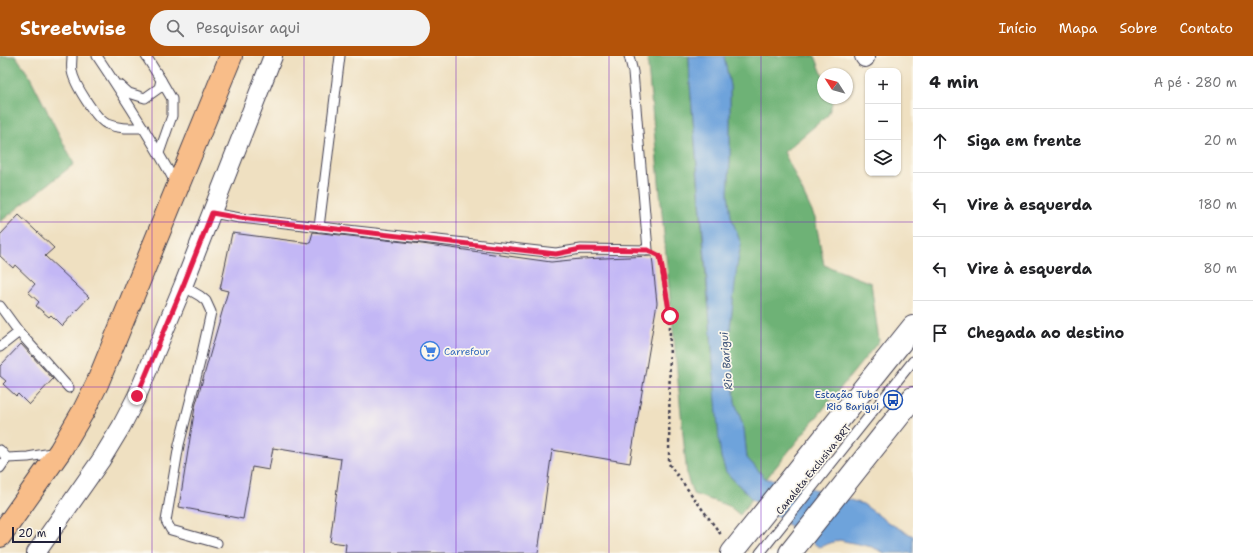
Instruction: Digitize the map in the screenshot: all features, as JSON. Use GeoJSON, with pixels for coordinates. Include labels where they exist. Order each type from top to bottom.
{"type":"FeatureCollection","features":[{"type":"Feature","properties":{"kind":"main road"},"geometry":{"type":"LineString","coordinates":[[0,536],[60,451],[78,421],[97,384],[231,56]]}},
{"type":"Feature","properties":{"kind":"street"},"geometry":{"type":"LineString","coordinates":[[36,553],[101,460],[121,427],[137,396],[183,286],[273,56]]}},
{"type":"Feature","properties":{"kind":"street"},"geometry":{"type":"LineString","coordinates":[[738,546],[913,327]]}},
{"type":"Feature","properties":{"kind":"street"},"geometry":{"type":"LineString","coordinates":[[790,553],[913,398]]}},
{"type":"Feature","properties":{"kind":"lane"},"geometry":{"type":"LineString","coordinates":[[72,56],[71,70],[74,79],[94,112],[106,124],[121,129],[144,128]]}},
{"type":"Feature","properties":{"kind":"lane"},"geometry":{"type":"LineString","coordinates":[[97,56],[144,128],[178,188]]}},
{"type":"Feature","properties":{"kind":"lane"},"geometry":{"type":"LineString","coordinates":[[146,56],[172,99],[172,116],[159,153]]}},
{"type":"Feature","properties":{"kind":"lane"},"geometry":{"type":"LineString","coordinates":[[319,227],[340,56]]}},
{"type":"Feature","properties":{"kind":"lane"},"geometry":{"type":"LineString","coordinates":[[212,213],[240,218],[556,254],[581,249],[648,250],[634,72],[629,56]]}},
{"type":"Feature","properties":{"kind":"lane"},"geometry":{"type":"LineString","coordinates":[[114,81],[129,93],[146,98],[159,88],[161,80]]}},
{"type":"Feature","properties":{"kind":"lane"},"geometry":{"type":"LineString","coordinates":[[183,286],[206,301],[211,312],[179,445],[166,521],[171,530],[217,543]]}},
{"type":"Feature","properties":{"kind":"lane"},"geometry":{"type":"LineString","coordinates":[[0,306],[19,332],[69,388]]}},
{"type":"Feature","properties":{"kind":"lane"},"geometry":{"type":"LineString","coordinates":[[0,347],[19,332]]}},
{"type":"Feature","properties":{"kind":"lane","name":"Canaleta Exclusiva BRT"},"geometry":{"type":"LineString","coordinates":[[762,550],[913,360]]}},
{"type":"Feature","properties":{"kind":"lane"},"geometry":{"type":"LineString","coordinates":[[0,450],[7,458]]}},
{"type":"Feature","properties":{"kind":"lane"},"geometry":{"type":"LineString","coordinates":[[7,458],[28,457],[60,451]]}},
{"type":"Feature","properties":{"kind":"lane"},"geometry":{"type":"LineString","coordinates":[[0,468],[7,458]]}},
{"type":"Feature","properties":{"kind":"path"},"geometry":{"type":"LineString","coordinates":[[648,250],[660,256],[670,316],[669,464],[719,534],[738,546]]}},
{"type":"Feature","properties":{"kind":"green space"},"geometry":{"type":"Polygon","coordinates":[[[0,56],[16,56],[30,77],[74,164],[0,222],[0,56]]]}},
{"type":"Feature","properties":{"kind":"green space"},"geometry":{"type":"Polygon","coordinates":[[[647,56],[689,56],[690,85],[721,457],[726,472],[752,499],[740,515],[729,506],[693,494],[687,476],[647,56]]]}},
{"type":"Feature","properties":{"kind":"green space"},"geometry":{"type":"Polygon","coordinates":[[[724,56],[815,56],[820,68],[817,68],[817,104],[832,104],[828,115],[784,152],[815,218],[824,265],[871,283],[879,341],[766,479],[747,458],[744,429],[735,402],[729,338],[741,244],[731,217],[728,193],[730,161],[730,86],[724,56]]]}},
{"type":"Feature","properties":{"kind":"water","name":"Rio Barigui"},"geometry":{"type":"Polygon","coordinates":[[[689,56],[724,56],[730,86],[730,161],[728,193],[731,217],[741,244],[729,338],[735,402],[744,429],[747,458],[766,479],[784,480],[863,504],[889,523],[913,536],[913,553],[885,553],[872,547],[839,540],[819,547],[752,499],[726,472],[721,457],[719,441],[690,85],[689,56]]]}},
{"type":"Feature","properties":{"kind":"building"},"geometry":{"type":"Polygon","coordinates":[[[19,215],[54,248],[45,256],[89,297],[62,326],[51,315],[49,317],[36,306],[39,302],[28,292],[35,284],[15,265],[13,268],[0,256],[0,235],[19,215]]]}},
{"type":"Feature","properties":{"kind":"building","name":"Carrefour"},"geometry":{"type":"Polygon","coordinates":[[[313,232],[422,244],[551,262],[581,259],[652,256],[657,303],[630,463],[552,450],[538,553],[345,553],[346,544],[330,542],[341,459],[273,448],[269,470],[252,467],[243,519],[179,507],[195,407],[228,291],[220,289],[232,233],[310,243],[313,232]]]}},
{"type":"Feature","properties":{"kind":"building"},"geometry":{"type":"Polygon","coordinates":[[[21,344],[53,379],[29,405],[18,394],[16,396],[3,384],[6,381],[0,376],[0,366],[21,344]]]}},
{"type":"Feature","properties":{"kind":"place","name":"Carrefour"},"geometry":{"type":"Point","coordinates":[430,351]}},
{"type":"Feature","properties":{"kind":"place","name":"Estação Tubo Rio Barigui"},"geometry":{"type":"Point","coordinates":[893,400]}},
{"type":"Feature","properties":{"kind":"route"},"geometry":{"type":"LineString","coordinates":[[137,396],[212,213],[240,218],[556,254],[581,249],[648,250],[660,256],[670,316]]}}]}
